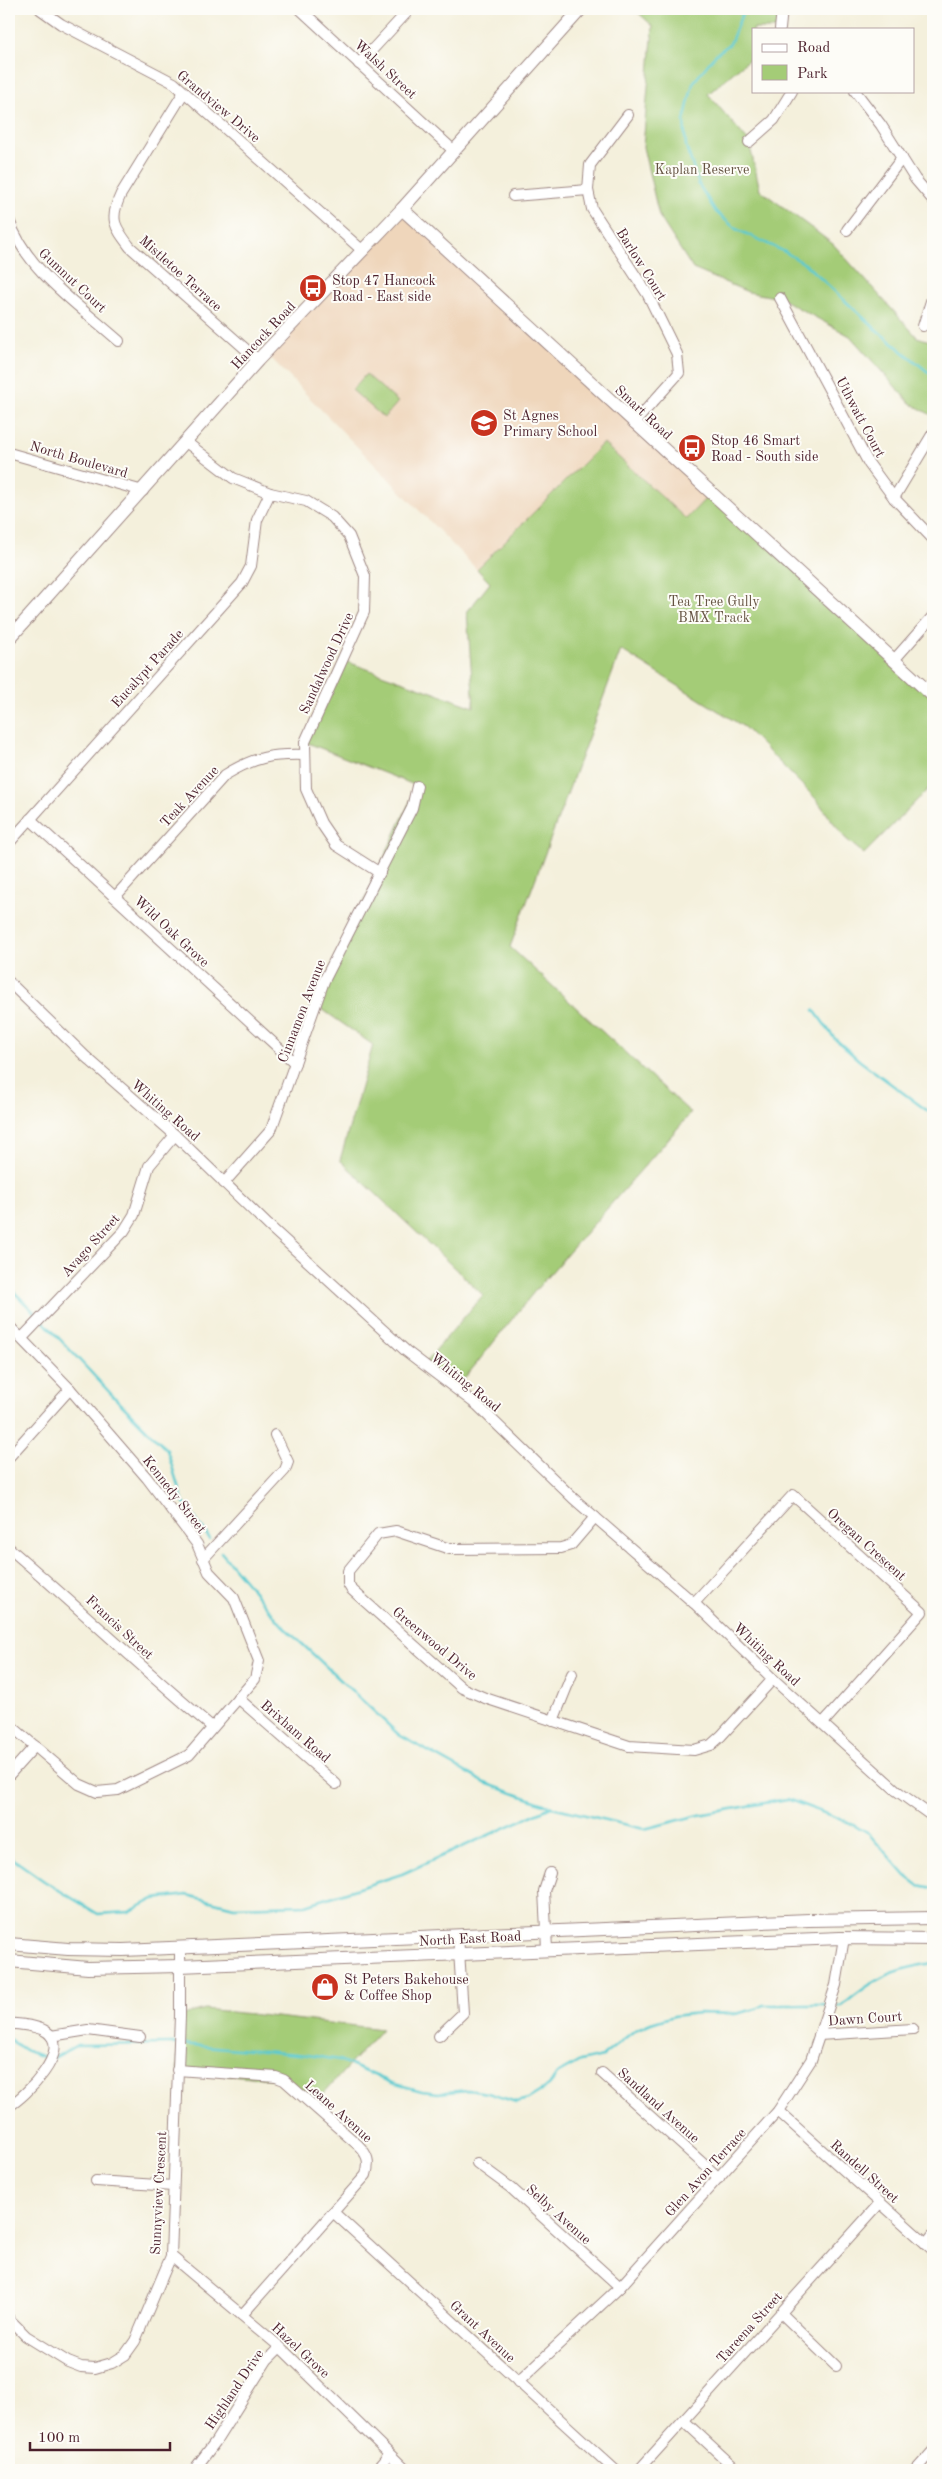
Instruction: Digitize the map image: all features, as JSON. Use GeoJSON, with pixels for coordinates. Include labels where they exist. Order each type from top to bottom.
{"type":"FeatureCollection","features":[{"type":"Feature","properties":{"kind":"main road","name":"Hancock Road"},"geometry":{"type":"LineString","coordinates":[[9,639],[258,360],[402,209],[581,9]]}},
{"type":"Feature","properties":{"kind":"main road","name":"Smart Road"},"geometry":{"type":"LineString","coordinates":[[402,209],[933,696]]}},
{"type":"Feature","properties":{"kind":"main road"},"geometry":{"type":"LineString","coordinates":[[809,1920],[836,1929],[844,1938],[849,1931],[866,1918]]}},
{"type":"Feature","properties":{"kind":"main road","name":"North East Road"},"geometry":{"type":"LineString","coordinates":[[9,1944],[68,1949],[180,1947],[809,1920],[933,1918]]}},
{"type":"Feature","properties":{"kind":"main road","name":"North East Road"},"geometry":{"type":"LineString","coordinates":[[9,1961],[88,1968],[180,1966],[844,1938],[933,1939]]}},
{"type":"Feature","properties":{"kind":"street","name":"Grandview Drive"},"geometry":{"type":"LineString","coordinates":[[40,9],[61,24],[154,72],[184,92],[362,250]]}},
{"type":"Feature","properties":{"kind":"street","name":"Walsh Street"},"geometry":{"type":"LineString","coordinates":[[300,9],[453,150]]}},
{"type":"Feature","properties":{"kind":"street"},"geometry":{"type":"LineString","coordinates":[[359,64],[410,9]]}},
{"type":"Feature","properties":{"kind":"street"},"geometry":{"type":"LineString","coordinates":[[780,28],[782,9]]}},
{"type":"Feature","properties":{"kind":"street","name":"Mistletoe Terrace"},"geometry":{"type":"LineString","coordinates":[[184,92],[121,194],[113,211],[116,228],[130,247],[258,360]]}},
{"type":"Feature","properties":{"kind":"street"},"geometry":{"type":"LineString","coordinates":[[749,142],[774,120],[791,92]]}},
{"type":"Feature","properties":{"kind":"street"},"geometry":{"type":"LineString","coordinates":[[856,92],[881,125],[915,179],[933,200]]}},
{"type":"Feature","properties":{"kind":"street","name":"Barlow Court"},"geometry":{"type":"LineString","coordinates":[[628,116],[590,165],[588,190],[592,209],[648,295],[677,354],[679,373],[634,423]]}},
{"type":"Feature","properties":{"kind":"street"},"geometry":{"type":"LineString","coordinates":[[847,230],[902,158]]}},
{"type":"Feature","properties":{"kind":"street"},"geometry":{"type":"LineString","coordinates":[[514,196],[588,190]]}},
{"type":"Feature","properties":{"kind":"street","name":"Gumnut Court"},"geometry":{"type":"LineString","coordinates":[[9,220],[11,238],[32,262],[119,341]]}},
{"type":"Feature","properties":{"kind":"street"},"geometry":{"type":"LineString","coordinates":[[923,326],[933,295]]}},
{"type":"Feature","properties":{"kind":"street","name":"Uthwatt Court"},"geometry":{"type":"LineString","coordinates":[[780,298],[870,464],[894,498],[933,539]]}},
{"type":"Feature","properties":{"kind":"street"},"geometry":{"type":"LineString","coordinates":[[894,498],[933,433]]}},
{"type":"Feature","properties":{"kind":"street","name":"Sandalwood Drive"},"geometry":{"type":"LineString","coordinates":[[186,442],[233,478],[270,492],[306,501],[332,516],[350,536],[365,576],[364,612],[305,742],[306,789],[321,824],[336,845],[380,873]]}},
{"type":"Feature","properties":{"kind":"street","name":"North Boulevard"},"geometry":{"type":"LineString","coordinates":[[9,453],[143,491]]}},
{"type":"Feature","properties":{"kind":"street","name":"Eucalypt Parade"},"geometry":{"type":"LineString","coordinates":[[9,843],[242,583],[251,566],[256,520],[270,492]]}},
{"type":"Feature","properties":{"kind":"street"},"geometry":{"type":"LineString","coordinates":[[894,660],[933,616]]}},
{"type":"Feature","properties":{"kind":"street","name":"Teak Avenue"},"geometry":{"type":"LineString","coordinates":[[115,897],[225,775],[247,761],[275,754],[305,755]]}},
{"type":"Feature","properties":{"kind":"street","name":"Cinnamon Avenue"},"geometry":{"type":"LineString","coordinates":[[224,1183],[270,1130],[324,981],[412,808],[417,786]]}},
{"type":"Feature","properties":{"kind":"street","name":"Wild Oak Grove"},"geometry":{"type":"LineString","coordinates":[[30,819],[295,1064]]}},
{"type":"Feature","properties":{"kind":"street","name":"Whiting Road"},"geometry":{"type":"LineString","coordinates":[[9,982],[86,1057],[175,1134],[224,1183],[406,1351],[477,1405],[595,1517],[694,1603],[773,1679],[897,1791],[933,1817]]}},
{"type":"Feature","properties":{"kind":"street","name":"Avago Street"},"geometry":{"type":"LineString","coordinates":[[22,1338],[124,1231],[134,1215],[149,1166],[175,1134]]}},
{"type":"Feature","properties":{"kind":"street","name":"Kennedy Street"},"geometry":{"type":"LineString","coordinates":[[9,1326],[70,1389],[147,1478],[197,1544],[209,1572],[234,1598],[259,1661],[255,1679],[189,1755],[118,1790],[97,1792],[79,1784],[35,1746]]}},
{"type":"Feature","properties":{"kind":"street"},"geometry":{"type":"LineString","coordinates":[[9,1457],[70,1389]]}},
{"type":"Feature","properties":{"kind":"street"},"geometry":{"type":"LineString","coordinates":[[203,1559],[285,1470],[288,1462],[275,1435]]}},
{"type":"Feature","properties":{"kind":"street","name":"Oregan Crescent"},"geometry":{"type":"LineString","coordinates":[[694,1603],[793,1495],[922,1612],[823,1723]]}},
{"type":"Feature","properties":{"kind":"street","name":"Greenwood Drive"},"geometry":{"type":"LineString","coordinates":[[595,1517],[571,1545],[561,1548],[450,1549],[396,1531],[378,1534],[348,1571],[348,1584],[351,1589],[462,1688],[485,1698],[628,1746],[694,1750],[711,1745],[773,1679]]}},
{"type":"Feature","properties":{"kind":"street","name":"Francis Street"},"geometry":{"type":"LineString","coordinates":[[9,1548],[82,1610],[166,1688],[212,1727]]}},
{"type":"Feature","properties":{"kind":"street"},"geometry":{"type":"LineString","coordinates":[[553,1721],[572,1674]]}},
{"type":"Feature","properties":{"kind":"street","name":"Brixham Road"},"geometry":{"type":"LineString","coordinates":[[238,1698],[336,1784]]}},
{"type":"Feature","properties":{"kind":"street"},"geometry":{"type":"LineString","coordinates":[[9,1724],[35,1746],[9,1775]]}},
{"type":"Feature","properties":{"kind":"street"},"geometry":{"type":"LineString","coordinates":[[547,1950],[544,1891],[550,1873]]}},
{"type":"Feature","properties":{"kind":"street"},"geometry":{"type":"LineString","coordinates":[[439,2036],[463,2013],[458,1935]]}},
{"type":"Feature","properties":{"kind":"street","name":"Glen Avon Terrace"},"geometry":{"type":"LineString","coordinates":[[518,2382],[620,2287],[778,2111],[810,2060],[842,1961],[844,1938]]}},
{"type":"Feature","properties":{"kind":"street","name":"Sunnyview Crescent"},"geometry":{"type":"LineString","coordinates":[[9,2319],[26,2336],[73,2364],[90,2368],[108,2365],[121,2358],[132,2346],[171,2256],[179,2038],[180,1947]]}},
{"type":"Feature","properties":{"kind":"street"},"geometry":{"type":"LineString","coordinates":[[9,2023],[42,2029],[51,2036],[54,2042],[53,2059],[25,2093],[9,2106]]}},
{"type":"Feature","properties":{"kind":"street","name":"Dawn Court"},"geometry":{"type":"LineString","coordinates":[[819,2035],[913,2029]]}},
{"type":"Feature","properties":{"kind":"street"},"geometry":{"type":"LineString","coordinates":[[51,2036],[88,2030],[140,2037]]}},
{"type":"Feature","properties":{"kind":"street","name":"Leane Avenue"},"geometry":{"type":"LineString","coordinates":[[177,2070],[276,2077],[284,2080],[358,2145],[366,2154],[369,2162],[366,2175],[242,2315]]}},
{"type":"Feature","properties":{"kind":"street","name":"Sandland Avenue"},"geometry":{"type":"LineString","coordinates":[[602,2073],[719,2178]]}},
{"type":"Feature","properties":{"kind":"street","name":"Randell Street"},"geometry":{"type":"LineString","coordinates":[[778,2111],[930,2247]]}},
{"type":"Feature","properties":{"kind":"street","name":"Selby Avenue"},"geometry":{"type":"LineString","coordinates":[[478,2163],[511,2188],[620,2287]]}},
{"type":"Feature","properties":{"kind":"street"},"geometry":{"type":"LineString","coordinates":[[96,2182],[174,2186]]}},
{"type":"Feature","properties":{"kind":"street","name":"Tareena Street"},"geometry":{"type":"LineString","coordinates":[[639,2470],[880,2202]]}},
{"type":"Feature","properties":{"kind":"street","name":"Grant Avenue"},"geometry":{"type":"LineString","coordinates":[[333,2212],[615,2470]]}},
{"type":"Feature","properties":{"kind":"street"},"geometry":{"type":"LineString","coordinates":[[930,2247],[933,2235]]}},
{"type":"Feature","properties":{"kind":"street","name":"Hazel Grove"},"geometry":{"type":"LineString","coordinates":[[171,2256],[280,2347],[406,2470]]}},
{"type":"Feature","properties":{"kind":"street"},"geometry":{"type":"LineString","coordinates":[[780,2314],[836,2366]]}},
{"type":"Feature","properties":{"kind":"street","name":"Highland Drive"},"geometry":{"type":"LineString","coordinates":[[194,2470],[216,2441],[266,2360],[280,2347]]}},
{"type":"Feature","properties":{"kind":"street"},"geometry":{"type":"LineString","coordinates":[[684,2421],[738,2470]]}},
{"type":"Feature","properties":{"kind":"street"},"geometry":{"type":"LineString","coordinates":[[916,2470],[933,2451]]}},
{"type":"Feature","properties":{"kind":"street"},"geometry":{"type":"LineString","coordinates":[[376,2470],[389,2455]]}},
{"type":"Feature","properties":{"kind":"shaded area","name":"St Agnes Primary School"},"geometry":{"type":"Polygon","coordinates":[[[402,209],[711,493],[556,651],[266,353],[402,209]]]}},
{"type":"Feature","properties":{"kind":"green space","name":"Kaplan Reserve"},"geometry":{"type":"Polygon","coordinates":[[[634,9],[782,9],[780,28],[752,28],[752,57],[708,94],[749,142],[760,190],[833,244],[917,337],[933,342],[933,416],[910,403],[850,336],[780,298],[748,292],[693,269],[659,216],[643,147],[653,26],[634,9]]]}},
{"type":"Feature","properties":{"kind":"green space"},"geometry":{"type":"Polygon","coordinates":[[[366,374],[398,402],[384,418],[352,390],[366,374]]]}},
{"type":"Feature","properties":{"kind":"green space","name":"Tea Tree Gully BMX Track"},"geometry":{"type":"Polygon","coordinates":[[[603,443],[686,519],[711,493],[933,696],[933,784],[864,854],[845,838],[816,799],[744,727],[621,650],[510,947],[691,1113],[534,1292],[456,1389],[423,1365],[483,1295],[340,1160],[373,1045],[316,1005],[417,786],[305,742],[342,660],[474,707],[467,612],[490,583],[477,569],[603,443]]]}},
{"type":"Feature","properties":{"kind":"green space"},"geometry":{"type":"Polygon","coordinates":[[[205,2009],[382,2029],[313,2105],[284,2080],[177,2070],[180,2016],[205,2009]]]}},
{"type":"Feature","properties":{"kind":"waterway"},"geometry":{"type":"LineString","coordinates":[[744,9],[730,44],[716,54],[693,83],[684,121],[686,146],[699,185],[716,212],[736,229],[785,252],[805,264],[879,332],[933,376]]}},
{"type":"Feature","properties":{"kind":"waterway"},"geometry":{"type":"LineString","coordinates":[[814,1010],[835,1039],[860,1061],[933,1115]]}},
{"type":"Feature","properties":{"kind":"waterway"},"geometry":{"type":"LineString","coordinates":[[9,1287],[38,1316]]}},
{"type":"Feature","properties":{"kind":"waterway"},"geometry":{"type":"LineString","coordinates":[[42,1320],[167,1450],[183,1502],[210,1539]]}},
{"type":"Feature","properties":{"kind":"waterway"},"geometry":{"type":"LineString","coordinates":[[221,1552],[282,1625],[399,1735],[485,1783],[552,1807],[644,1829],[699,1815],[787,1799],[848,1822],[869,1834],[906,1876],[918,1885],[933,1888]]}},
{"type":"Feature","properties":{"kind":"waterway"},"geometry":{"type":"LineString","coordinates":[[9,1856],[44,1881],[98,1914],[129,1912],[154,1899],[187,1895],[234,1907],[306,1905],[402,1874],[551,1807]]}},
{"type":"Feature","properties":{"kind":"waterway"},"geometry":{"type":"LineString","coordinates":[[832,2006],[842,2006],[874,1982],[894,1972],[933,1963]]}},
{"type":"Feature","properties":{"kind":"waterway"},"geometry":{"type":"LineString","coordinates":[[181,2044],[308,2055],[339,2060],[392,2083],[422,2091],[438,2093],[468,2090],[488,2093],[516,2102],[528,2099],[549,2086],[557,2074],[580,2061],[603,2056],[635,2030],[651,2023],[674,2016],[698,2013],[735,2014],[756,2009],[763,2005],[826,2005]]}},
{"type":"Feature","properties":{"kind":"waterway"},"geometry":{"type":"LineString","coordinates":[[9,2039],[25,2050],[49,2059]]}},
{"type":"Feature","properties":{"kind":"waterway"},"geometry":{"type":"LineString","coordinates":[[54,2058],[77,2045],[175,2044]]}},
{"type":"Feature","properties":{"kind":"place","name":"Stop 47 Hancock Road - East side"},"geometry":{"type":"Point","coordinates":[313,288]}},
{"type":"Feature","properties":{"kind":"place","name":"St Agnes Primary School"},"geometry":{"type":"Point","coordinates":[484,423]}},
{"type":"Feature","properties":{"kind":"place","name":"Stop 46 Smart Road - South side"},"geometry":{"type":"Point","coordinates":[692,448]}},
{"type":"Feature","properties":{"kind":"place","name":"St Peters Bakehouse & Coffee Shop"},"geometry":{"type":"Point","coordinates":[325,1987]}}]}
